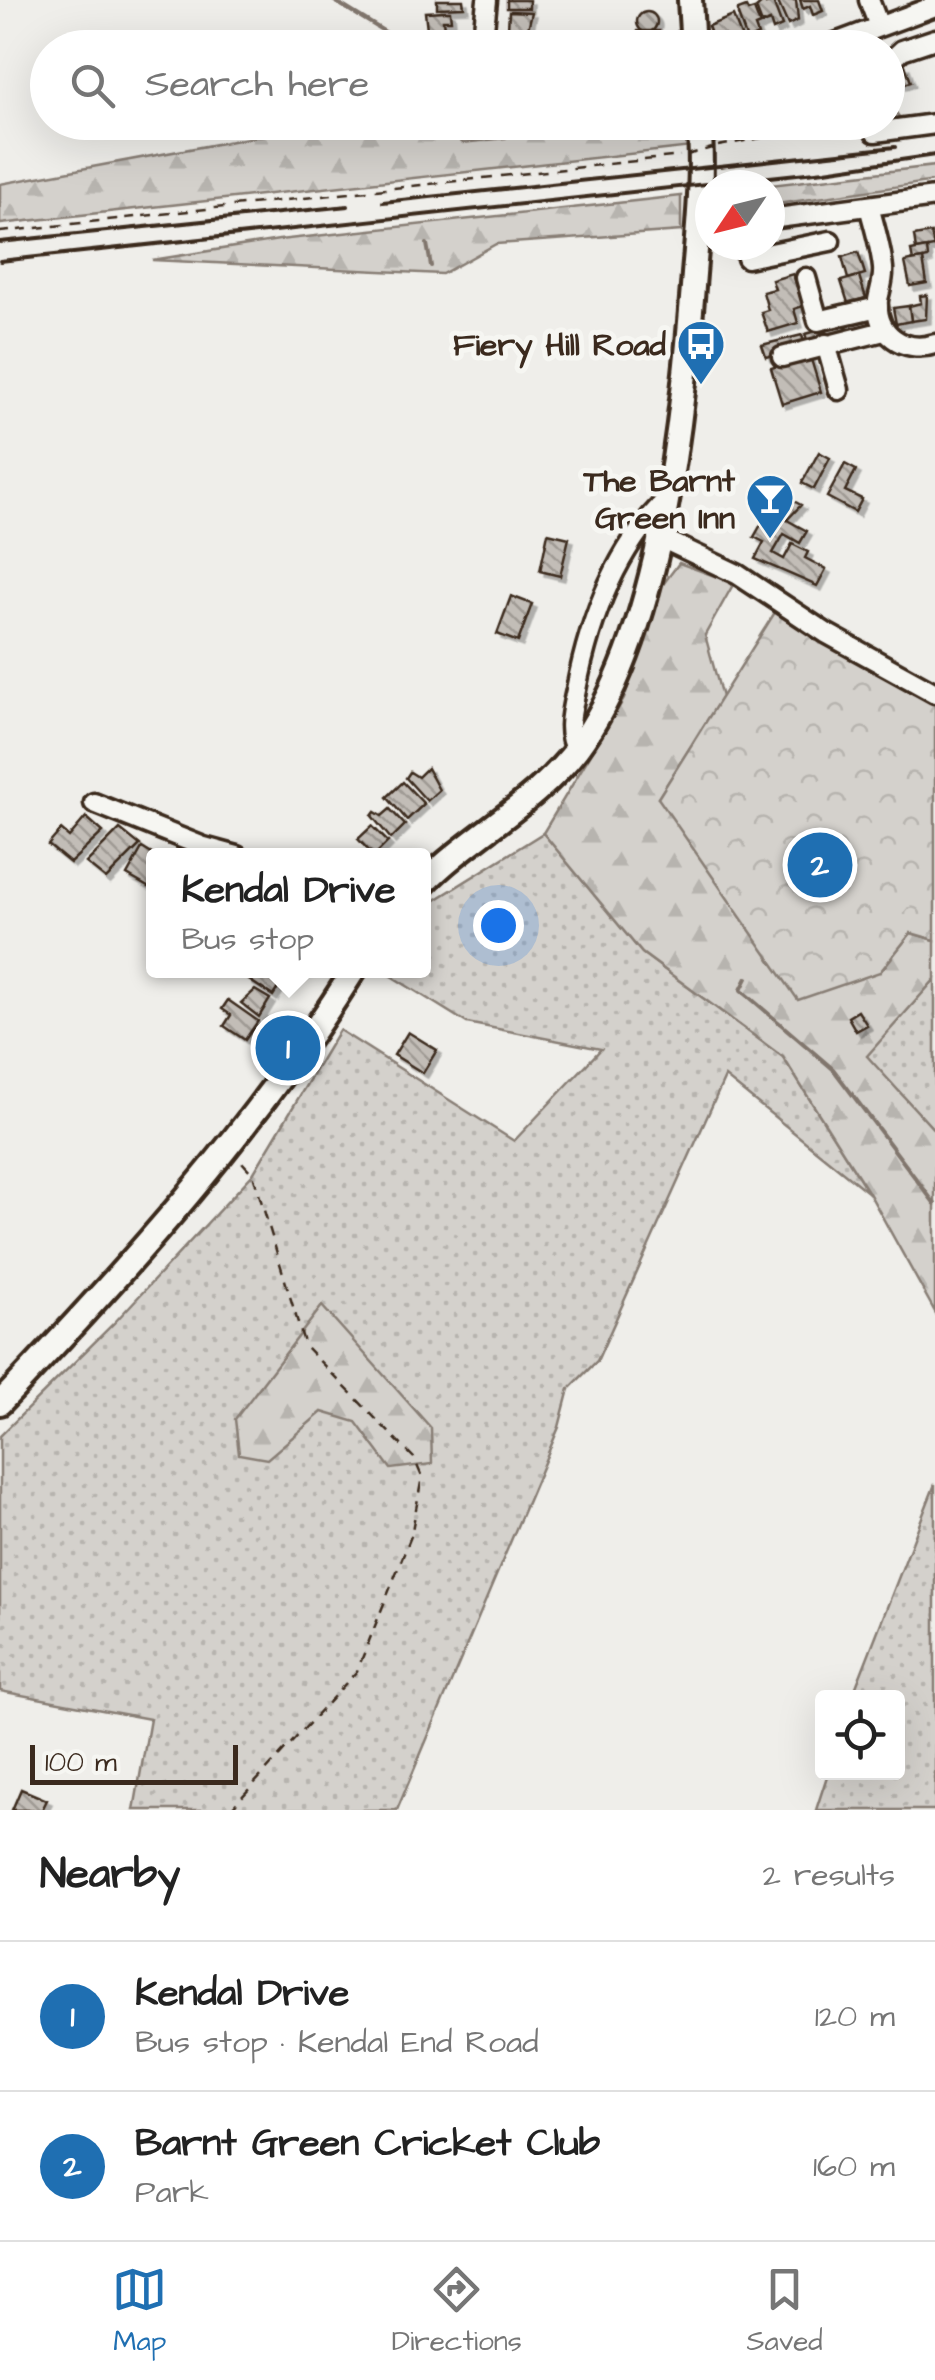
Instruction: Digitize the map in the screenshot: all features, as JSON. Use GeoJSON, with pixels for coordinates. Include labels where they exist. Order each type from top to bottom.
{"type":"FeatureCollection","features":[{"type":"Feature","properties":{"kind":"main road"},"geometry":{"type":"LineString","coordinates":[[690,0],[692,30]]}},
{"type":"Feature","properties":{"kind":"main road"},"geometry":{"type":"LineString","coordinates":[[700,140],[701,170]]}},
{"type":"Feature","properties":{"kind":"main road"},"geometry":{"type":"LineString","coordinates":[[431,878],[524,805],[576,750],[616,682],[658,536],[688,365],[700,260]]}},
{"type":"Feature","properties":{"kind":"main road"},"geometry":{"type":"LineString","coordinates":[[0,1403],[230,1148],[296,1063],[349,978]]}},
{"type":"Feature","properties":{"kind":"street"},"geometry":{"type":"LineString","coordinates":[[484,30],[487,0]]}},
{"type":"Feature","properties":{"kind":"street"},"geometry":{"type":"LineString","coordinates":[[869,0],[879,26]]}},
{"type":"Feature","properties":{"kind":"street"},"geometry":{"type":"LineString","coordinates":[[869,30],[935,6]]}},
{"type":"Feature","properties":{"kind":"street"},"geometry":{"type":"LineString","coordinates":[[905,49],[935,39]]}},
{"type":"Feature","properties":{"kind":"street"},"geometry":{"type":"LineString","coordinates":[[905,128],[935,124]]}},
{"type":"Feature","properties":{"kind":"street"},"geometry":{"type":"LineString","coordinates":[[785,217],[935,197]]}},
{"type":"Feature","properties":{"kind":"street"},"geometry":{"type":"LineString","coordinates":[[869,206],[884,276],[878,307],[884,331],[900,344],[919,348],[935,344]]}},
{"type":"Feature","properties":{"kind":"street"},"geometry":{"type":"LineString","coordinates":[[785,250],[830,241]]}},
{"type":"Feature","properties":{"kind":"street"},"geometry":{"type":"LineString","coordinates":[[806,278],[818,321],[878,307]]}},
{"type":"Feature","properties":{"kind":"street"},"geometry":{"type":"LineString","coordinates":[[782,357],[884,331]]}},
{"type":"Feature","properties":{"kind":"street"},"geometry":{"type":"LineString","coordinates":[[826,344],[839,390]]}},
{"type":"Feature","properties":{"kind":"street"},"geometry":{"type":"LineString","coordinates":[[576,750],[570,740],[572,712],[593,615],[641,526],[663,503]]}},
{"type":"Feature","properties":{"kind":"street"},"geometry":{"type":"LineString","coordinates":[[658,536],[737,574],[826,632],[935,693]]}},
{"type":"Feature","properties":{"kind":"street"},"geometry":{"type":"LineString","coordinates":[[94,803],[208,848]]}},
{"type":"Feature","properties":{"kind":"path"},"geometry":{"type":"LineString","coordinates":[[0,232],[224,210],[686,155],[753,140]]}},
{"type":"Feature","properties":{"kind":"path"},"geometry":{"type":"LineString","coordinates":[[230,1148],[253,1174],[305,1346],[414,1458],[422,1477],[411,1536],[357,1671],[230,1810]]}},
{"type":"Feature","properties":{"kind":"green space"},"geometry":{"type":"Polygon","coordinates":[[[935,113],[935,120],[905,122],[905,117],[935,113]]]}},
{"type":"Feature","properties":{"kind":"green space"},"geometry":{"type":"Polygon","coordinates":[[[238,140],[691,140],[692,147],[0,224],[0,184],[238,140]]]}},
{"type":"Feature","properties":{"kind":"green space"},"geometry":{"type":"Polygon","coordinates":[[[935,166],[935,181],[785,203],[785,183],[935,166]]]}},
{"type":"Feature","properties":{"kind":"green space"},"geometry":{"type":"Polygon","coordinates":[[[681,196],[681,231],[496,244],[442,274],[152,260],[279,240],[681,196]]]}},
{"type":"Feature","properties":{"kind":"green space"},"geometry":{"type":"Polygon","coordinates":[[[679,563],[734,583],[705,635],[722,697],[658,798],[880,972],[911,933],[935,940],[935,979],[867,1056],[935,1131],[935,1312],[869,1193],[783,1057],[642,953],[543,833],[624,699],[658,591],[679,563]]]}},
{"type":"Feature","properties":{"kind":"green space"},"geometry":{"type":"Polygon","coordinates":[[[777,609],[900,685],[935,701],[935,940],[911,933],[880,972],[798,1000],[658,798],[777,609]]]}},
{"type":"Feature","properties":{"kind":"green space"},"geometry":{"type":"Polygon","coordinates":[[[543,833],[642,953],[783,1057],[869,1193],[725,1077],[597,1361],[569,1389],[559,1427],[397,1810],[134,1810],[150,1719],[0,1691],[0,1436],[114,1323],[253,1174],[339,1030],[514,1141],[601,1049],[467,1023],[394,978],[431,978],[431,903],[543,833]]]}},
{"type":"Feature","properties":{"kind":"green space"},"geometry":{"type":"Polygon","coordinates":[[[935,979],[935,1131],[866,1056],[935,979]]]}},
{"type":"Feature","properties":{"kind":"green space"},"geometry":{"type":"Polygon","coordinates":[[[322,1306],[431,1428],[432,1464],[391,1469],[356,1422],[322,1412],[267,1459],[239,1454],[235,1419],[322,1306]]]}},
{"type":"Feature","properties":{"kind":"green space"},"geometry":{"type":"Polygon","coordinates":[[[935,1484],[935,1810],[816,1810],[826,1780],[905,1780],[905,1690],[855,1690],[935,1484]]]}},
{"type":"Feature","properties":{"kind":"building"},"geometry":{"type":"Polygon","coordinates":[[[437,0],[463,0],[464,7],[437,8],[437,0]]]}},
{"type":"Feature","properties":{"kind":"building"},"geometry":{"type":"Polygon","coordinates":[[[507,0],[529,0],[529,8],[507,8],[507,0]]]}},
{"type":"Feature","properties":{"kind":"building"},"geometry":{"type":"Polygon","coordinates":[[[765,0],[766,4],[773,2],[782,26],[773,30],[770,21],[762,24],[756,8],[765,0]]]}},
{"type":"Feature","properties":{"kind":"building"},"geometry":{"type":"Polygon","coordinates":[[[777,0],[796,0],[798,20],[788,25],[777,0]]]}},
{"type":"Feature","properties":{"kind":"building"},"geometry":{"type":"Polygon","coordinates":[[[800,0],[819,0],[823,11],[813,15],[810,6],[803,9],[800,0]]]}},
{"type":"Feature","properties":{"kind":"building"},"geometry":{"type":"Polygon","coordinates":[[[754,9],[760,25],[756,30],[743,30],[738,10],[754,9]]]}},
{"type":"Feature","properties":{"kind":"building"},"geometry":{"type":"Polygon","coordinates":[[[450,11],[451,20],[443,20],[444,28],[427,29],[425,12],[450,11]]]}},
{"type":"Feature","properties":{"kind":"building"},"geometry":{"type":"Polygon","coordinates":[[[509,11],[532,12],[528,29],[508,29],[509,11]]]}},
{"type":"Feature","properties":{"kind":"building"},"geometry":{"type":"Polygon","coordinates":[[[643,13],[656,18],[652,30],[638,26],[643,13]]]}},
{"type":"Feature","properties":{"kind":"building"},"geometry":{"type":"Polygon","coordinates":[[[733,16],[739,30],[709,30],[708,26],[733,16]]]}},
{"type":"Feature","properties":{"kind":"building"},"geometry":{"type":"Polygon","coordinates":[[[931,233],[934,247],[916,250],[914,236],[931,233]]]}},
{"type":"Feature","properties":{"kind":"building"},"geometry":{"type":"Polygon","coordinates":[[[927,248],[928,258],[913,261],[911,251],[927,248]]]}},
{"type":"Feature","properties":{"kind":"building"},"geometry":{"type":"Polygon","coordinates":[[[858,252],[865,274],[848,279],[842,257],[858,252]]]}},
{"type":"Feature","properties":{"kind":"building"},"geometry":{"type":"Polygon","coordinates":[[[923,259],[927,283],[910,286],[905,262],[923,259]]]}},
{"type":"Feature","properties":{"kind":"building"},"geometry":{"type":"Polygon","coordinates":[[[793,274],[803,306],[794,309],[798,323],[768,332],[761,312],[768,310],[763,292],[775,289],[772,280],[793,274]]]}},
{"type":"Feature","properties":{"kind":"building"},"geometry":{"type":"Polygon","coordinates":[[[859,276],[866,298],[848,303],[841,281],[859,276]]]}},
{"type":"Feature","properties":{"kind":"building"},"geometry":{"type":"Polygon","coordinates":[[[927,295],[926,319],[911,321],[909,306],[921,303],[920,296],[927,295]]]}},
{"type":"Feature","properties":{"kind":"building"},"geometry":{"type":"Polygon","coordinates":[[[909,306],[911,321],[896,324],[893,308],[909,306]]]}},
{"type":"Feature","properties":{"kind":"building"},"geometry":{"type":"Polygon","coordinates":[[[846,323],[849,334],[809,345],[805,334],[846,323]]]}},
{"type":"Feature","properties":{"kind":"building"},"geometry":{"type":"Polygon","coordinates":[[[802,335],[805,346],[766,357],[762,345],[802,335]]]}},
{"type":"Feature","properties":{"kind":"building"},"geometry":{"type":"Polygon","coordinates":[[[810,356],[821,392],[782,404],[771,368],[810,356]]]}},
{"type":"Feature","properties":{"kind":"building"},"geometry":{"type":"Polygon","coordinates":[[[819,452],[830,458],[814,489],[802,483],[819,452]]]}},
{"type":"Feature","properties":{"kind":"building"},"geometry":{"type":"Polygon","coordinates":[[[845,464],[856,470],[845,491],[862,499],[855,512],[827,497],[845,464]]]}},
{"type":"Feature","properties":{"kind":"building","name":"The Barnt Green Inn"},"geometry":{"type":"Polygon","coordinates":[[[779,493],[801,505],[787,520],[807,531],[800,543],[784,534],[773,553],[784,559],[792,544],[808,552],[805,558],[826,569],[817,586],[755,559],[764,542],[754,537],[779,493]]]}},
{"type":"Feature","properties":{"kind":"building"},"geometry":{"type":"Polygon","coordinates":[[[548,533],[569,538],[560,576],[540,571],[548,533]]]}},
{"type":"Feature","properties":{"kind":"building"},"geometry":{"type":"Polygon","coordinates":[[[511,596],[532,604],[518,642],[497,634],[511,596]]]}},
{"type":"Feature","properties":{"kind":"building"},"geometry":{"type":"Polygon","coordinates":[[[427,768],[439,790],[427,801],[406,778],[410,772],[418,777],[427,768]]]}},
{"type":"Feature","properties":{"kind":"building"},"geometry":{"type":"Polygon","coordinates":[[[403,782],[424,804],[407,820],[387,797],[403,782]]]}},
{"type":"Feature","properties":{"kind":"building"},"geometry":{"type":"Polygon","coordinates":[[[390,809],[405,825],[391,839],[372,816],[375,812],[382,816],[390,809]]]}},
{"type":"Feature","properties":{"kind":"building"},"geometry":{"type":"Polygon","coordinates":[[[86,817],[103,832],[70,863],[48,845],[61,830],[69,837],[86,817]]]}},
{"type":"Feature","properties":{"kind":"building"},"geometry":{"type":"Polygon","coordinates":[[[372,826],[388,842],[382,848],[366,848],[358,839],[372,826]]]}},
{"type":"Feature","properties":{"kind":"building"},"geometry":{"type":"Polygon","coordinates":[[[120,829],[140,845],[106,879],[86,863],[120,829]]]}},
{"type":"Feature","properties":{"kind":"building"},"geometry":{"type":"Polygon","coordinates":[[[142,848],[146,850],[146,886],[127,875],[142,848]]]}},
{"type":"Feature","properties":{"kind":"building"},"geometry":{"type":"Polygon","coordinates":[[[250,978],[284,978],[273,996],[250,978]]]}},
{"type":"Feature","properties":{"kind":"building"},"geometry":{"type":"Polygon","coordinates":[[[255,990],[270,999],[259,1017],[241,1003],[255,990]]]}},
{"type":"Feature","properties":{"kind":"building"},"geometry":{"type":"Polygon","coordinates":[[[228,1000],[258,1021],[245,1040],[224,1026],[231,1015],[222,1009],[228,1000]]]}},
{"type":"Feature","properties":{"kind":"building"},"geometry":{"type":"Polygon","coordinates":[[[858,1011],[867,1025],[856,1031],[848,1017],[858,1011]]]}},
{"type":"Feature","properties":{"kind":"building"},"geometry":{"type":"Polygon","coordinates":[[[408,1032],[437,1050],[423,1073],[394,1055],[408,1032]]]}},
{"type":"Feature","properties":{"kind":"building"},"geometry":{"type":"Polygon","coordinates":[[[21,1789],[47,1800],[42,1810],[12,1810],[21,1789]]]}},
{"type":"Feature","properties":{"kind":"waterway"},"geometry":{"type":"LineString","coordinates":[[333,0],[382,30]]}},
{"type":"Feature","properties":{"kind":"waterway"},"geometry":{"type":"LineString","coordinates":[[427,244],[431,266]]}},
{"type":"Feature","properties":{"kind":"waterway"},"geometry":{"type":"LineString","coordinates":[[747,978],[741,990],[833,1069],[935,1204]]}},
{"type":"Feature","properties":{"kind":"railway"},"geometry":{"type":"LineString","coordinates":[[383,202],[895,147]]}},
{"type":"Feature","properties":{"kind":"railway"},"geometry":{"type":"LineString","coordinates":[[0,261],[825,171],[935,155]]}},
{"type":"Feature","properties":{"kind":"railway"},"geometry":{"type":"LineString","coordinates":[[0,242],[348,206]]}},
{"type":"Feature","properties":{"kind":"place","name":"Fiery Hill Road"},"geometry":{"type":"Point","coordinates":[701,386]}},
{"type":"Feature","properties":{"kind":"place","name":"The Barnt Green Inn"},"geometry":{"type":"Point","coordinates":[770,540]}},
{"type":"Feature","properties":{"kind":"place","name":"Barnt Green Cricket Club"},"geometry":{"type":"Point","coordinates":[820,865]}},
{"type":"Feature","properties":{"kind":"place","name":"Kendal Drive"},"geometry":{"type":"Point","coordinates":[288,1048]}}]}
